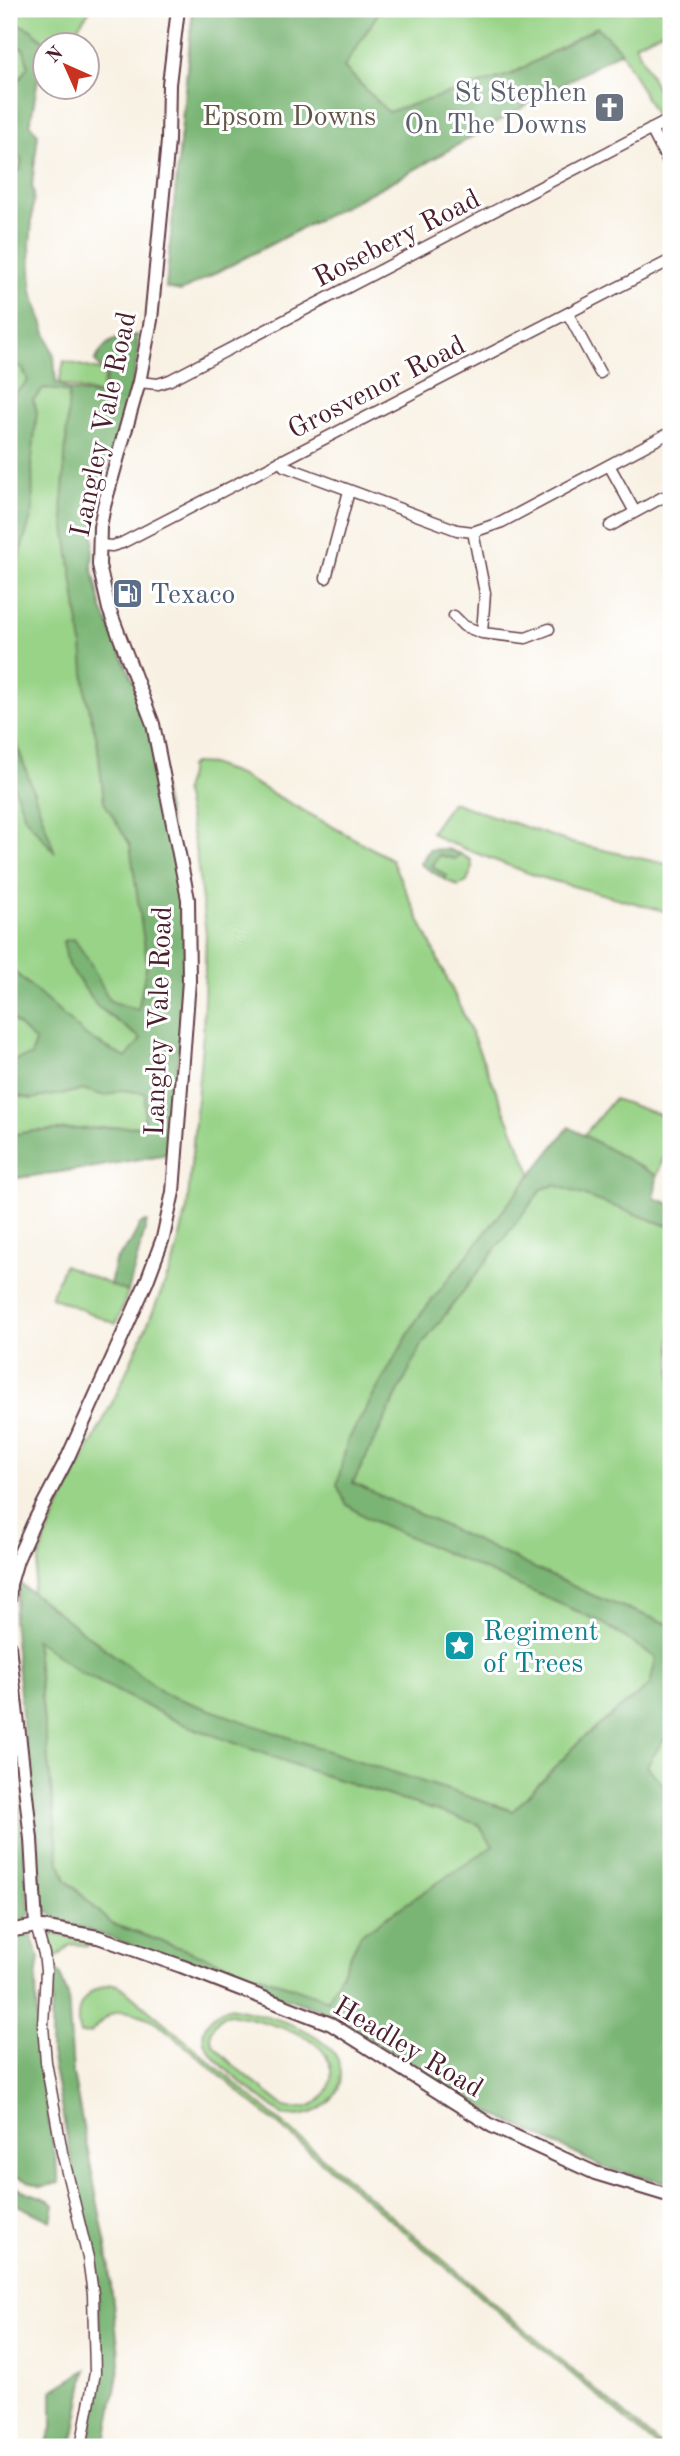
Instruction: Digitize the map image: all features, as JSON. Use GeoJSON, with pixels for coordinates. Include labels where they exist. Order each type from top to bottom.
{"type":"FeatureCollection","features":[{"type":"Feature","properties":{"kind":"street","name":"Langley Vale Road"},"geometry":{"type":"LineString","coordinates":[[9,1601],[13,1557],[68,1457],[156,1259],[173,1192],[183,1084],[189,960],[188,899],[153,724],[107,602],[101,578],[99,545],[104,506],[139,382],[155,289],[168,141],[169,84],[178,9]]}},
{"type":"Feature","properties":{"kind":"street","name":"Rosebery Road"},"geometry":{"type":"LineString","coordinates":[[139,382],[158,384],[170,380],[671,119]]}},
{"type":"Feature","properties":{"kind":"street"},"geometry":{"type":"LineString","coordinates":[[651,129],[671,168]]}},
{"type":"Feature","properties":{"kind":"street","name":"Grosvenor Road"},"geometry":{"type":"LineString","coordinates":[[99,545],[112,546],[122,543],[671,260]]}},
{"type":"Feature","properties":{"kind":"street"},"geometry":{"type":"LineString","coordinates":[[568,314],[600,373]]}},
{"type":"Feature","properties":{"kind":"street"},"geometry":{"type":"LineString","coordinates":[[281,460],[284,466],[442,526],[473,532],[502,522],[671,432]]}},
{"type":"Feature","properties":{"kind":"street"},"geometry":{"type":"LineString","coordinates":[[609,465],[635,512]]}},
{"type":"Feature","properties":{"kind":"street"},"geometry":{"type":"LineString","coordinates":[[326,578],[349,491]]}},
{"type":"Feature","properties":{"kind":"street"},"geometry":{"type":"LineString","coordinates":[[611,527],[663,497]]}},
{"type":"Feature","properties":{"kind":"street"},"geometry":{"type":"LineString","coordinates":[[473,532],[485,593],[482,633]]}},
{"type":"Feature","properties":{"kind":"street"},"geometry":{"type":"LineString","coordinates":[[454,616],[464,626],[482,633],[526,638],[549,629]]}},
{"type":"Feature","properties":{"kind":"street"},"geometry":{"type":"LineString","coordinates":[[9,1646],[31,1839],[36,1926],[46,1971],[43,2026],[46,2062],[62,2152],[88,2258],[93,2294],[95,2373],[81,2447]]}},
{"type":"Feature","properties":{"kind":"street"},"geometry":{"type":"LineString","coordinates":[[9,1931],[36,1926]]}},
{"type":"Feature","properties":{"kind":"street","name":"Headley Road"},"geometry":{"type":"LineString","coordinates":[[36,1926],[98,1937],[331,2024],[492,2126],[595,2172],[671,2196]]}},
{"type":"Feature","properties":{"kind":"green space"},"geometry":{"type":"Polygon","coordinates":[[[9,9],[91,9],[74,32],[34,32],[9,20],[9,9]]]}},
{"type":"Feature","properties":{"kind":"green space","name":"Epsom Downs"},"geometry":{"type":"Polygon","coordinates":[[[193,9],[671,9],[671,27],[635,44],[669,113],[658,120],[621,51],[410,172],[181,291],[166,288],[193,9]]]}},
{"type":"Feature","properties":{"kind":"green space","name":"Epsom Downs"},"geometry":{"type":"Polygon","coordinates":[[[193,9],[381,9],[344,67],[388,112],[512,74],[597,27],[621,51],[410,172],[181,291],[166,288],[193,9]]]}},
{"type":"Feature","properties":{"kind":"green space"},"geometry":{"type":"Polygon","coordinates":[[[9,20],[34,32],[32,32],[34,102],[30,125],[38,134],[32,186],[32,291],[54,357],[56,383],[70,390],[100,396],[104,391],[107,373],[95,361],[99,354],[112,341],[137,335],[138,357],[130,392],[95,512],[92,567],[102,609],[135,686],[157,762],[173,842],[185,930],[184,994],[167,1154],[9,1179],[9,1135],[34,1131],[144,1126],[145,1093],[122,1090],[105,1096],[85,1090],[31,1099],[9,1094],[9,1061],[31,1056],[35,1041],[9,1016],[9,967],[86,1036],[126,1058],[141,1039],[97,1006],[68,965],[63,941],[74,939],[110,1001],[138,1010],[147,963],[130,845],[104,802],[97,740],[86,696],[82,646],[62,505],[69,392],[44,388],[33,400],[37,411],[32,460],[33,511],[9,589],[9,399],[28,381],[23,369],[9,361],[9,223],[12,216],[9,211],[9,175],[20,170],[22,159],[14,155],[15,120],[9,106],[9,87],[20,79],[28,66],[24,49],[9,43],[9,20]]]}},
{"type":"Feature","properties":{"kind":"green space"},"geometry":{"type":"Polygon","coordinates":[[[10,43],[24,49],[28,66],[20,79],[9,87],[10,43]]]}},
{"type":"Feature","properties":{"kind":"green space"},"geometry":{"type":"Polygon","coordinates":[[[9,106],[15,120],[14,155],[22,158],[20,170],[9,175],[9,106]]]}},
{"type":"Feature","properties":{"kind":"green space"},"geometry":{"type":"Polygon","coordinates":[[[9,361],[23,369],[29,381],[9,399],[9,361]]]}},
{"type":"Feature","properties":{"kind":"green space"},"geometry":{"type":"Polygon","coordinates":[[[64,361],[106,372],[100,395],[59,383],[64,361]]]}},
{"type":"Feature","properties":{"kind":"green space"},"geometry":{"type":"Polygon","coordinates":[[[44,388],[99,396],[104,391],[111,453],[95,512],[92,567],[102,609],[135,686],[167,1154],[9,1179],[9,423],[44,388]]]}},
{"type":"Feature","properties":{"kind":"green space"},"geometry":{"type":"Polygon","coordinates":[[[9,722],[55,853],[25,817],[9,773],[9,722]]]}},
{"type":"Feature","properties":{"kind":"green space"},"geometry":{"type":"Polygon","coordinates":[[[194,763],[211,764],[241,776],[391,859],[462,1011],[532,1175],[671,1227],[671,2183],[605,2168],[492,2113],[328,2000],[112,1924],[66,1880],[59,1861],[32,1591],[42,1548],[57,1512],[116,1395],[173,1264],[187,1209],[203,1033],[206,934],[196,853],[184,792],[189,767],[194,763]]]}},
{"type":"Feature","properties":{"kind":"green space"},"geometry":{"type":"Polygon","coordinates":[[[452,802],[572,843],[671,865],[671,913],[536,876],[442,840],[431,832],[452,802]]]}},
{"type":"Feature","properties":{"kind":"green space"},"geometry":{"type":"Polygon","coordinates":[[[447,849],[460,854],[455,859],[439,855],[432,866],[447,876],[444,879],[420,864],[429,850],[447,849]]]}},
{"type":"Feature","properties":{"kind":"green space"},"geometry":{"type":"Polygon","coordinates":[[[460,854],[471,860],[472,868],[467,882],[458,886],[444,879],[446,876],[432,867],[439,855],[455,859],[460,854]]]}},
{"type":"Feature","properties":{"kind":"green space"},"geometry":{"type":"Polygon","coordinates":[[[614,1099],[669,1118],[671,1111],[671,1135],[657,1176],[584,1135],[614,1099]]]}},
{"type":"Feature","properties":{"kind":"green space"},"geometry":{"type":"Polygon","coordinates":[[[569,1127],[657,1176],[654,1198],[671,1204],[671,1227],[555,1185],[542,1189],[422,1345],[353,1483],[594,1596],[671,1625],[671,1728],[647,1766],[671,1794],[671,2183],[605,2168],[492,2113],[323,2011],[58,1920],[40,1903],[13,1620],[19,1583],[165,1694],[513,1811],[583,1738],[650,1685],[656,1658],[601,1622],[367,1518],[346,1504],[337,1485],[347,1442],[417,1319],[569,1127]],[[35,1639],[59,1861],[66,1880],[112,1924],[328,2000],[361,1934],[493,1846],[478,1824],[314,1772],[180,1723],[79,1672],[35,1639]]]}},
{"type":"Feature","properties":{"kind":"green space"},"geometry":{"type":"Polygon","coordinates":[[[147,1222],[128,1292],[110,1285],[115,1261],[131,1242],[140,1224],[147,1222]]]}},
{"type":"Feature","properties":{"kind":"green space"},"geometry":{"type":"Polygon","coordinates":[[[64,1265],[128,1292],[116,1324],[51,1297],[64,1265]]]}},
{"type":"Feature","properties":{"kind":"green space"},"geometry":{"type":"Polygon","coordinates":[[[9,1704],[30,1914],[18,1924],[9,1925],[9,1704]]]}},
{"type":"Feature","properties":{"kind":"green space"},"geometry":{"type":"Polygon","coordinates":[[[54,1934],[91,1942],[88,1946],[68,1946],[56,1958],[46,1944],[47,1937],[54,1934]]]}},
{"type":"Feature","properties":{"kind":"green space"},"geometry":{"type":"Polygon","coordinates":[[[31,1935],[39,1957],[36,1980],[38,2060],[60,2183],[42,2187],[9,2174],[9,1938],[31,1935]]]}},
{"type":"Feature","properties":{"kind":"green space"},"geometry":{"type":"Polygon","coordinates":[[[52,1967],[60,1975],[68,1996],[73,2074],[107,2251],[120,2363],[105,2447],[88,2447],[101,2370],[97,2268],[74,2174],[51,2053],[52,1967]]]}},
{"type":"Feature","properties":{"kind":"green space"},"geometry":{"type":"Polygon","coordinates":[[[114,1984],[123,1988],[161,2020],[663,2447],[658,2447],[158,2023],[138,2014],[121,2011],[106,2017],[91,2033],[80,2034],[78,2015],[84,2000],[96,1989],[114,1984]]]}},
{"type":"Feature","properties":{"kind":"green space"},"geometry":{"type":"Polygon","coordinates":[[[229,2007],[268,2016],[319,2038],[337,2059],[341,2072],[333,2097],[312,2113],[298,2116],[283,2115],[252,2092],[218,2062],[205,2044],[203,2037],[206,2026],[213,2016],[229,2007]],[[229,2014],[217,2022],[212,2029],[211,2039],[218,2050],[246,2076],[285,2107],[301,2108],[323,2097],[329,2087],[329,2063],[323,2051],[311,2040],[272,2024],[229,2014]]]}},
{"type":"Feature","properties":{"kind":"green space"},"geometry":{"type":"Polygon","coordinates":[[[9,2185],[49,2200],[54,2205],[51,2221],[9,2201],[9,2185]]]}},
{"type":"Feature","properties":{"kind":"green space"},"geometry":{"type":"Polygon","coordinates":[[[86,2370],[72,2447],[45,2447],[52,2428],[52,2391],[86,2370]]]}},
{"type":"Feature","properties":{"kind":"place","name":"St Stephen On The Downs"},"geometry":{"type":"Point","coordinates":[610,107]}},
{"type":"Feature","properties":{"kind":"place","name":"Texaco"},"geometry":{"type":"Point","coordinates":[127,593]}},
{"type":"Feature","properties":{"kind":"place","name":"Regiment of Trees"},"geometry":{"type":"Point","coordinates":[460,1646]}}]}
